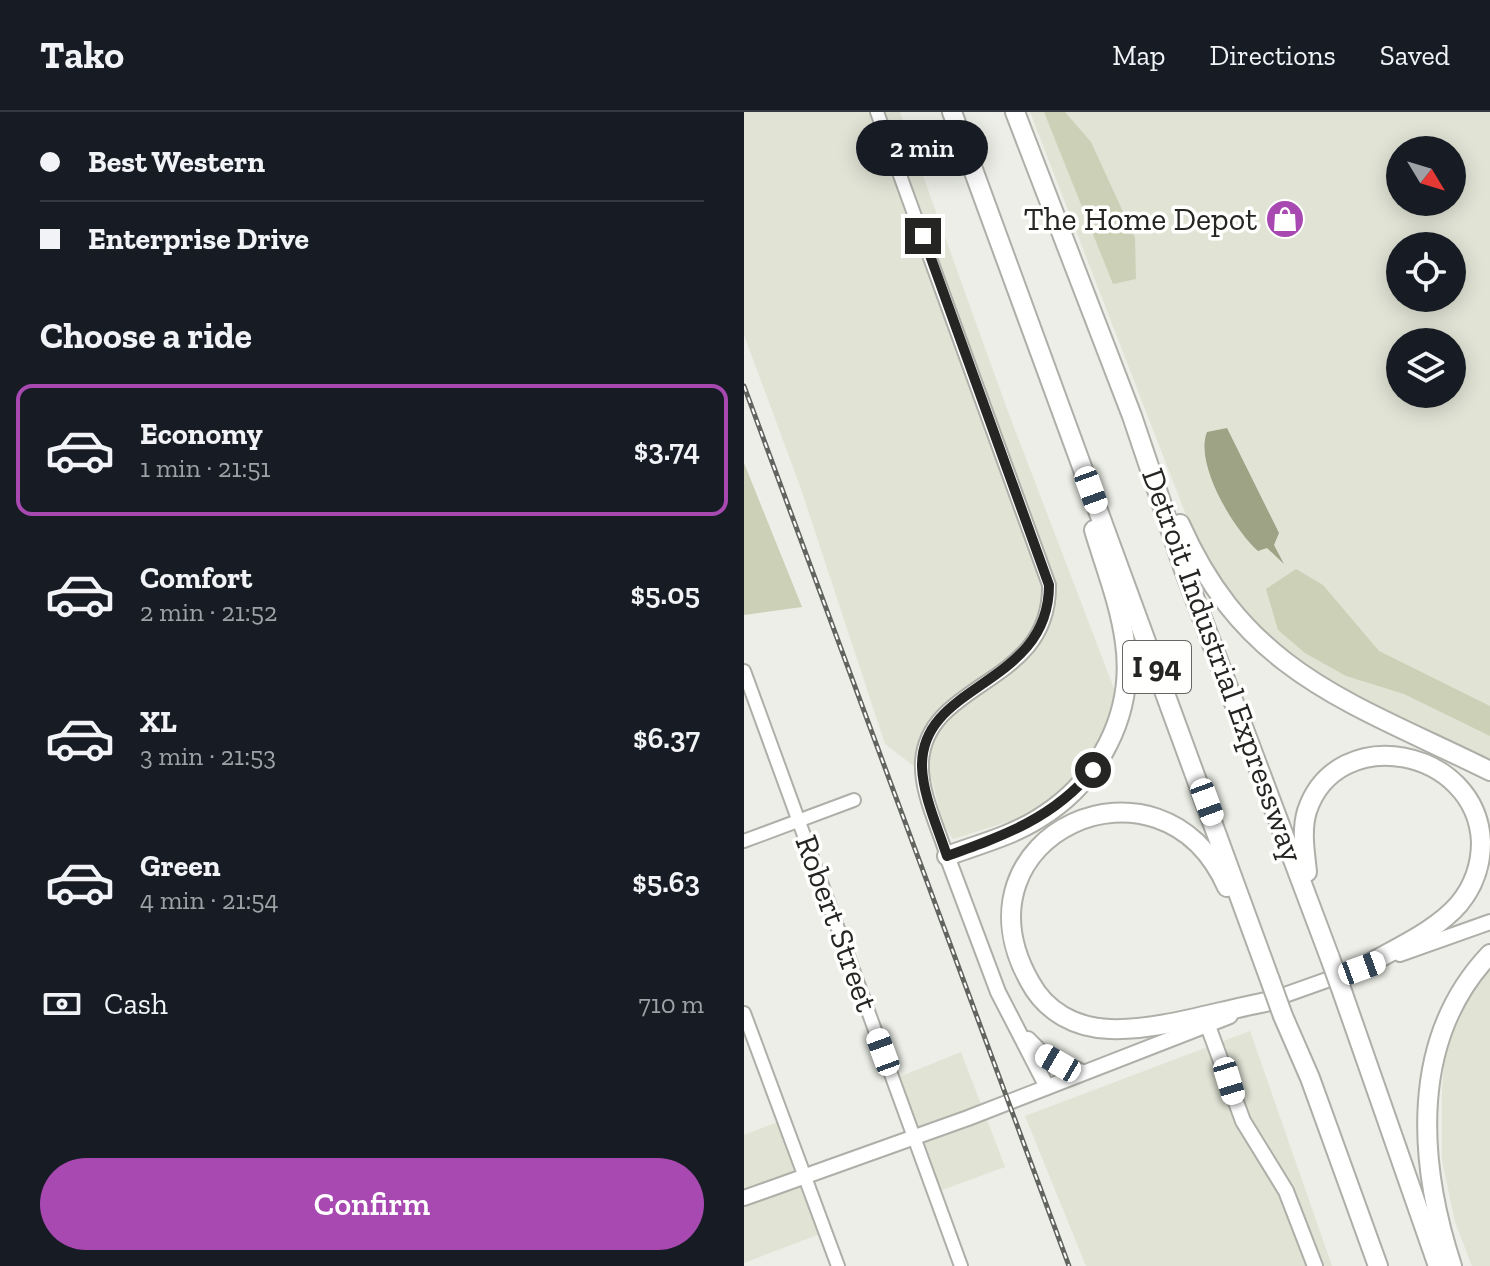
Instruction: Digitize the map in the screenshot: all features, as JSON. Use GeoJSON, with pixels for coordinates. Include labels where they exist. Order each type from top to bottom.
{"type":"FeatureCollection","features":[{"type":"Feature","properties":{"kind":"highway","name":"Detroit Industrial Expressway"},"geometry":{"type":"LineString","coordinates":[[952,112],[1283,1016],[1310,1078],[1378,1266]]}},
{"type":"Feature","properties":{"kind":"highway","name":"Detroit Industrial Expressway"},"geometry":{"type":"LineString","coordinates":[[1015,112],[1132,416],[1184,570],[1305,887],[1438,1266]]}},
{"type":"Feature","properties":{"kind":"highway"},"geometry":{"type":"LineString","coordinates":[[947,856],[1019,830],[1067,798],[1100,760],[1122,706],[1127,665],[1121,621],[1063,436],[1054,389]]}},
{"type":"Feature","properties":{"kind":"highway"},"geometry":{"type":"LineString","coordinates":[[1132,416],[1197,564],[1224,605],[1254,638],[1321,687],[1490,771]]}},
{"type":"Feature","properties":{"kind":"highway"},"geometry":{"type":"LineString","coordinates":[[1305,887],[1307,811],[1325,784],[1343,769],[1373,757],[1412,757],[1442,771],[1463,792],[1476,816],[1481,840],[1479,864],[1471,886],[1442,920],[1362,968]]}},
{"type":"Feature","properties":{"kind":"highway"},"geometry":{"type":"LineString","coordinates":[[1258,945],[1221,872],[1195,841],[1176,826],[1127,812],[1103,813],[1053,831],[1021,871],[1013,899],[1011,923],[1014,949],[1024,972],[1035,992],[1069,1020],[1109,1029],[1131,1028],[1266,1002]]}},
{"type":"Feature","properties":{"kind":"highway"},"geometry":{"type":"LineString","coordinates":[[1452,1266],[1438,1225],[1429,1176],[1426,1131],[1429,1082],[1438,1041],[1452,1007],[1490,954]]}},
{"type":"Feature","properties":{"kind":"main road"},"geometry":{"type":"LineString","coordinates":[[947,856],[983,958],[1047,1087]]}},
{"type":"Feature","properties":{"kind":"main road"},"geometry":{"type":"LineString","coordinates":[[744,1198],[1047,1087],[1266,1002],[1490,922]]}},
{"type":"Feature","properties":{"kind":"main road"},"geometry":{"type":"LineString","coordinates":[[1009,1012],[1043,1054],[1082,1072]]}},
{"type":"Feature","properties":{"kind":"main road"},"geometry":{"type":"LineString","coordinates":[[1208,1026],[1243,1121],[1286,1191],[1315,1266]]}},
{"type":"Feature","properties":{"kind":"street"},"geometry":{"type":"LineString","coordinates":[[877,112],[1049,585],[1048,610],[1034,641],[1018,659],[946,713],[926,741],[923,777],[947,856]]}},
{"type":"Feature","properties":{"kind":"street","name":"Robert Street"},"geometry":{"type":"LineString","coordinates":[[744,671],[961,1266]]}},
{"type":"Feature","properties":{"kind":"street"},"geometry":{"type":"LineString","coordinates":[[744,841],[854,800]]}},
{"type":"Feature","properties":{"kind":"street"},"geometry":{"type":"LineString","coordinates":[[744,1013],[838,1266]]}},
{"type":"Feature","properties":{"kind":"shaded area"},"geometry":{"type":"Polygon","coordinates":[[[744,112],[900,112],[1007,409],[1115,691],[1105,732],[1084,768],[1059,795],[1029,815],[953,839],[943,824],[932,780],[885,744],[800,486],[744,335],[744,112]]]}},
{"type":"Feature","properties":{"kind":"shaded area"},"geometry":{"type":"Polygon","coordinates":[[[1030,112],[1490,112],[1490,762],[1313,675],[1258,632],[1200,551],[1030,112]]]}},
{"type":"Feature","properties":{"kind":"shaded area"},"geometry":{"type":"Polygon","coordinates":[[[1044,112],[1065,112],[1091,142],[1135,238],[1136,279],[1113,284],[1044,112]]]}},
{"type":"Feature","properties":{"kind":"shaded area"},"geometry":{"type":"Polygon","coordinates":[[[1227,428],[1279,533],[1274,545],[1284,564],[1267,548],[1258,551],[1248,541],[1228,513],[1211,478],[1204,445],[1207,432],[1227,428]]]}},
{"type":"Feature","properties":{"kind":"shaded area"},"geometry":{"type":"Polygon","coordinates":[[[744,463],[802,607],[744,615],[744,463]]]}},
{"type":"Feature","properties":{"kind":"shaded area"},"geometry":{"type":"Polygon","coordinates":[[[1296,569],[1323,585],[1379,651],[1490,706],[1490,736],[1404,694],[1346,676],[1305,653],[1278,630],[1266,589],[1296,569]]]}},
{"type":"Feature","properties":{"kind":"shaded area"},"geometry":{"type":"Polygon","coordinates":[[[1490,964],[1490,1266],[1472,1266],[1455,1222],[1442,1160],[1442,1090],[1445,1054],[1459,1013],[1490,964]]]}},
{"type":"Feature","properties":{"kind":"shaded area"},"geometry":{"type":"Polygon","coordinates":[[[1250,1031],[1332,1266],[1086,1266],[1025,1116],[1250,1031]]]}},
{"type":"Feature","properties":{"kind":"shaded area"},"geometry":{"type":"Polygon","coordinates":[[[961,1052],[1005,1167],[934,1193],[894,1079],[961,1052]]]}},
{"type":"Feature","properties":{"kind":"shaded area"},"geometry":{"type":"Polygon","coordinates":[[[783,1120],[825,1232],[744,1263],[744,1135],[783,1120]]]}},
{"type":"Feature","properties":{"kind":"railway"},"geometry":{"type":"LineString","coordinates":[[744,386],[1069,1266]]}},
{"type":"Feature","properties":{"kind":"place","name":"The Home Depot"},"geometry":{"type":"Point","coordinates":[1285,219]}},
{"type":"Feature","properties":{"kind":"route"},"geometry":{"type":"LineString","coordinates":[[923,236],[1049,585],[1048,610],[1034,641],[1018,659],[934,724],[926,741],[922,760],[923,777],[947,856],[1019,830],[1037,820],[1067,798],[1093,770]]}}]}
